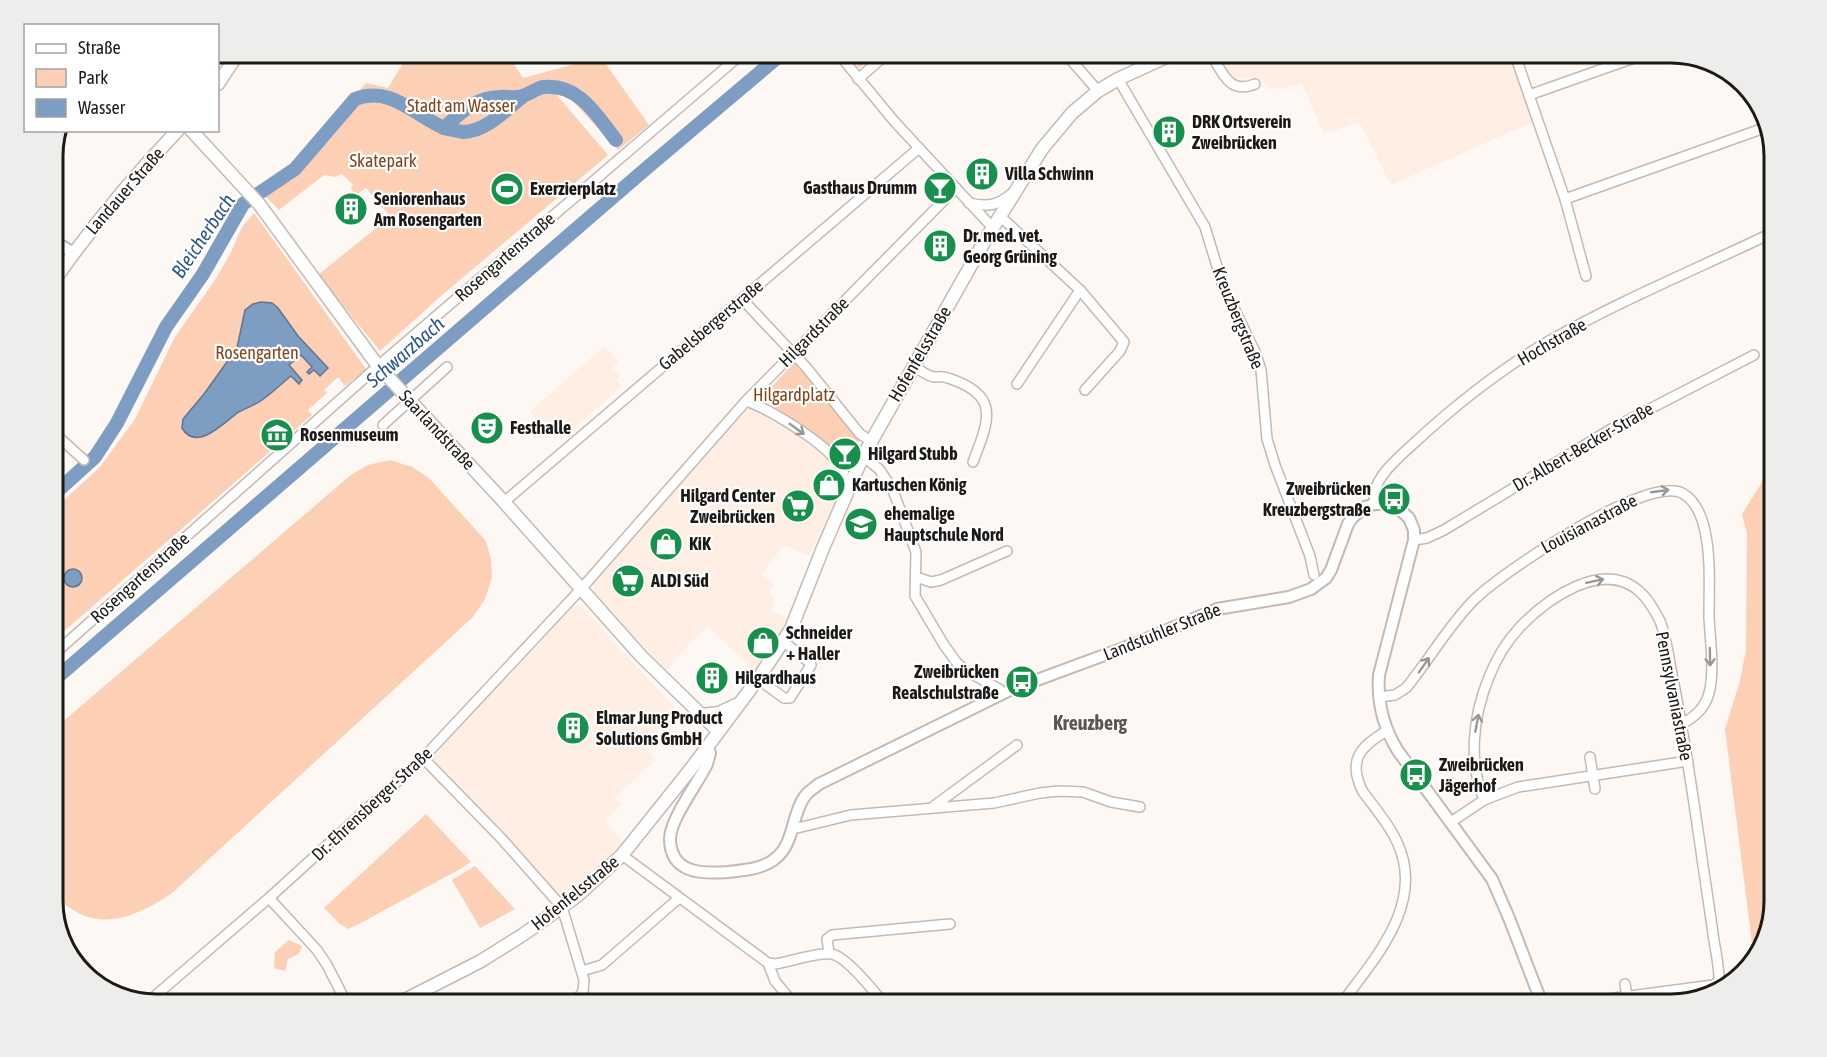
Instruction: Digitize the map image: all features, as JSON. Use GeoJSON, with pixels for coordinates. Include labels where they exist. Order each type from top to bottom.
{"type":"FeatureCollection","features":[{"type":"Feature","properties":{"kind":"main road"},"geometry":{"type":"LineString","coordinates":[[219,82],[230,63]]}},
{"type":"Feature","properties":{"kind":"main road","name":"Hofenfelsstraße"},"geometry":{"type":"LineString","coordinates":[[418,994],[506,947],[583,891],[622,855],[784,642],[800,612],[823,548],[863,456],[1015,190],[1055,131],[1083,102],[1118,79],[1153,63]]}},
{"type":"Feature","properties":{"kind":"main road","name":"Landauer Straße"},"geometry":{"type":"LineString","coordinates":[[63,268],[123,189],[176,132]]}},
{"type":"Feature","properties":{"kind":"main road","name":"Saarlandstraße"},"geometry":{"type":"LineString","coordinates":[[193,132],[252,195],[378,366],[504,502],[654,670],[718,731]]}},
{"type":"Feature","properties":{"kind":"main road"},"geometry":{"type":"LineString","coordinates":[[701,715],[719,713],[737,705]]}},
{"type":"Feature","properties":{"kind":"street","name":"Rosengartenstraße"},"geometry":{"type":"LineString","coordinates":[[63,646],[378,366],[731,63]]}},
{"type":"Feature","properties":{"kind":"street"},"geometry":{"type":"LineString","coordinates":[[846,63],[919,148],[993,228]]}},
{"type":"Feature","properties":{"kind":"street"},"geometry":{"type":"LineString","coordinates":[[858,79],[876,63]]}},
{"type":"Feature","properties":{"kind":"street"},"geometry":{"type":"LineString","coordinates":[[1074,63],[1098,91]]}},
{"type":"Feature","properties":{"kind":"street"},"geometry":{"type":"LineString","coordinates":[[1217,63],[1233,85],[1244,88],[1255,84]]}},
{"type":"Feature","properties":{"kind":"street"},"geometry":{"type":"LineString","coordinates":[[1518,63],[1565,200],[1586,276]]}},
{"type":"Feature","properties":{"kind":"street"},"geometry":{"type":"LineString","coordinates":[[1528,95],[1620,63]]}},
{"type":"Feature","properties":{"kind":"street","name":"Kreuzbergstraße"},"geometry":{"type":"LineString","coordinates":[[1118,79],[1206,227],[1222,283],[1256,354],[1261,370],[1269,445],[1308,549],[1314,575]]}},
{"type":"Feature","properties":{"kind":"street"},"geometry":{"type":"LineString","coordinates":[[1565,200],[1760,129]]}},
{"type":"Feature","properties":{"kind":"street","name":"Gabelsbergerstraße"},"geometry":{"type":"LineString","coordinates":[[504,502],[919,148]]}},
{"type":"Feature","properties":{"kind":"street","name":"Hilgardstraße"},"geometry":{"type":"LineString","coordinates":[[581,589],[746,401],[956,188]]}},
{"type":"Feature","properties":{"kind":"street"},"geometry":{"type":"LineString","coordinates":[[969,203],[993,205],[1005,199],[1015,190]]}},
{"type":"Feature","properties":{"kind":"street"},"geometry":{"type":"LineString","coordinates":[[1000,216],[1080,290],[1124,342],[1120,351],[1085,390]]}},
{"type":"Feature","properties":{"kind":"street","name":"Hochstraße"},"geometry":{"type":"LineString","coordinates":[[1375,504],[1374,490],[1391,466],[1433,425],[1496,375],[1549,341],[1764,237]]}},
{"type":"Feature","properties":{"kind":"street"},"geometry":{"type":"LineString","coordinates":[[63,247],[74,253]]}},
{"type":"Feature","properties":{"kind":"street"},"geometry":{"type":"LineString","coordinates":[[1017,384],[1080,290]]}},
{"type":"Feature","properties":{"kind":"street"},"geometry":{"type":"LineString","coordinates":[[742,299],[794,353],[860,434],[871,441]]}},
{"type":"Feature","properties":{"kind":"street","name":"Dr.-Albert-Becker-Straße"},"geometry":{"type":"LineString","coordinates":[[1414,540],[1434,535],[1603,434],[1754,355]]}},
{"type":"Feature","properties":{"kind":"street"},"geometry":{"type":"LineString","coordinates":[[913,366],[931,376],[944,376],[968,384],[979,394],[988,417],[973,462]]}},
{"type":"Feature","properties":{"kind":"street"},"geometry":{"type":"LineString","coordinates":[[383,425],[408,399],[447,367]]}},
{"type":"Feature","properties":{"kind":"street"},"geometry":{"type":"LineString","coordinates":[[746,401],[762,406],[829,452],[838,462],[846,477],[848,488]]}},
{"type":"Feature","properties":{"kind":"street"},"geometry":{"type":"LineString","coordinates":[[63,441],[84,460]]}},
{"type":"Feature","properties":{"kind":"street"},"geometry":{"type":"LineString","coordinates":[[863,456],[879,469],[892,488],[916,552],[914,589],[917,602],[950,654],[965,670],[994,685],[1003,693]]}},
{"type":"Feature","properties":{"kind":"street","name":"Louisianastraße"},"geometry":{"type":"LineString","coordinates":[[1378,697],[1395,695],[1406,688],[1473,601],[1523,560],[1623,503],[1643,495],[1669,490],[1685,495],[1697,510],[1706,531],[1708,555],[1711,685],[1698,714],[1682,724]]}},
{"type":"Feature","properties":{"kind":"street"},"geometry":{"type":"LineString","coordinates":[[1375,504],[1392,505],[1404,512],[1412,525],[1414,540],[1382,662],[1378,697],[1387,731],[1398,750],[1485,868],[1497,889],[1539,994]]}},
{"type":"Feature","properties":{"kind":"street","name":"Landstuhler Straße"},"geometry":{"type":"LineString","coordinates":[[707,746],[710,753],[707,764],[672,829],[672,848],[682,864],[691,871],[701,873],[756,868],[779,856],[793,829],[804,797],[819,784],[1003,693],[1137,643],[1217,609],[1289,597],[1311,589],[1326,578],[1331,570],[1348,524],[1353,517],[1365,507],[1375,504]]}},
{"type":"Feature","properties":{"kind":"street"},"geometry":{"type":"LineString","coordinates":[[916,577],[931,582],[950,578],[1007,551]]}},
{"type":"Feature","properties":{"kind":"street","name":"Pennsylvaniastraße"},"geometry":{"type":"LineString","coordinates":[[1484,800],[1476,778],[1473,753],[1479,710],[1489,676],[1510,639],[1551,602],[1577,586],[1604,579],[1628,584],[1639,591],[1652,606],[1662,631],[1682,724],[1719,975],[1717,982]]}},
{"type":"Feature","properties":{"kind":"street","name":"Dr.-Ehrensberger-Straße"},"geometry":{"type":"LineString","coordinates":[[157,994],[269,898],[423,758],[581,589]]}},
{"type":"Feature","properties":{"kind":"street"},"geometry":{"type":"LineString","coordinates":[[758,679],[784,698],[790,699],[811,665],[784,642]]}},
{"type":"Feature","properties":{"kind":"street"},"geometry":{"type":"LineString","coordinates":[[1349,994],[1389,937],[1400,913],[1406,889],[1403,858],[1397,842],[1363,792],[1356,769],[1359,752],[1374,738],[1387,731]]}},
{"type":"Feature","properties":{"kind":"street"},"geometry":{"type":"LineString","coordinates":[[929,809],[1017,746]]}},
{"type":"Feature","properties":{"kind":"street"},"geometry":{"type":"LineString","coordinates":[[1590,757],[1595,789]]}},
{"type":"Feature","properties":{"kind":"street"},"geometry":{"type":"LineString","coordinates":[[423,758],[501,838],[562,907],[582,971],[584,986],[580,994]]}},
{"type":"Feature","properties":{"kind":"street"},"geometry":{"type":"LineString","coordinates":[[1451,822],[1484,800],[1518,787],[1688,762]]}},
{"type":"Feature","properties":{"kind":"street"},"geometry":{"type":"LineString","coordinates":[[793,829],[851,815],[994,803],[1040,793],[1083,792],[1111,802],[1140,807]]}},
{"type":"Feature","properties":{"kind":"street"},"geometry":{"type":"LineString","coordinates":[[622,855],[768,963],[776,964],[829,954],[841,959],[874,994]]}},
{"type":"Feature","properties":{"kind":"street"},"geometry":{"type":"LineString","coordinates":[[582,971],[606,962],[679,897]]}},
{"type":"Feature","properties":{"kind":"street"},"geometry":{"type":"LineString","coordinates":[[269,898],[317,950],[342,994]]}},
{"type":"Feature","properties":{"kind":"street"},"geometry":{"type":"LineString","coordinates":[[829,954],[827,939],[832,935],[950,924]]}},
{"type":"Feature","properties":{"kind":"street"},"geometry":{"type":"LineString","coordinates":[[768,963],[775,981],[785,994]]}},
{"type":"Feature","properties":{"kind":"street","name":"Pennsylvaniastraße"},"geometry":{"type":"LineString","coordinates":[[1641,994],[1714,983]]}},
{"type":"Feature","properties":{"kind":"street"},"geometry":{"type":"LineString","coordinates":[[1625,984],[1627,994]]}},
{"type":"Feature","properties":{"kind":"shaded area"},"geometry":{"type":"Polygon","coordinates":[[[1218,63],[1528,63],[1514,68],[1532,122],[1391,185],[1359,122],[1324,134],[1302,84],[1276,89],[1267,86],[1258,77],[1228,79],[1218,63]]]}},
{"type":"Feature","properties":{"kind":"shaded area"},"geometry":{"type":"Polygon","coordinates":[[[605,346],[619,363],[612,368],[620,377],[616,380],[622,386],[563,438],[550,423],[544,428],[530,411],[605,346]]]}},
{"type":"Feature","properties":{"kind":"shaded area"},"geometry":{"type":"Polygon","coordinates":[[[754,408],[764,411],[832,462],[841,476],[840,490],[809,556],[784,545],[762,574],[774,585],[769,592],[775,602],[771,611],[790,619],[777,644],[756,671],[707,626],[666,670],[608,608],[593,590],[592,585],[746,410],[754,408]]]}},
{"type":"Feature","properties":{"kind":"shaded area"},"geometry":{"type":"Polygon","coordinates":[[[573,606],[582,607],[679,712],[643,745],[656,760],[615,797],[621,804],[604,821],[624,841],[613,855],[562,901],[432,758],[573,606]]]}},
{"type":"Feature","properties":{"kind":"green space"},"geometry":{"type":"Polygon","coordinates":[[[403,63],[513,63],[523,78],[579,63],[605,63],[649,125],[618,150],[567,95],[555,93],[608,155],[441,296],[380,351],[318,275],[380,225],[389,215],[366,188],[356,195],[351,189],[353,185],[342,174],[335,177],[324,175],[279,210],[258,189],[285,172],[302,157],[366,83],[388,88],[403,63]]]}},
{"type":"Feature","properties":{"kind":"green space"},"geometry":{"type":"Polygon","coordinates":[[[855,63],[866,63],[859,68],[855,63]]]}},
{"type":"Feature","properties":{"kind":"green space","name":"Rosengarten"},"geometry":{"type":"Polygon","coordinates":[[[254,213],[366,369],[345,386],[338,377],[324,390],[327,393],[308,410],[312,415],[63,632],[63,501],[100,467],[135,419],[175,337],[215,280],[242,227],[254,213]]]}},
{"type":"Feature","properties":{"kind":"green space","name":"Hilgardplatz"},"geometry":{"type":"Polygon","coordinates":[[[794,362],[860,438],[849,461],[839,457],[834,450],[762,398],[794,362]]]}},
{"type":"Feature","properties":{"kind":"green space"},"geometry":{"type":"Polygon","coordinates":[[[390,460],[412,467],[429,478],[486,541],[491,559],[492,578],[485,599],[473,617],[171,894],[140,911],[111,919],[96,919],[82,915],[68,906],[63,902],[63,721],[352,474],[368,465],[390,460]]]}},
{"type":"Feature","properties":{"kind":"green space"},"geometry":{"type":"Polygon","coordinates":[[[1764,479],[1764,901],[1761,925],[1752,946],[1725,729],[1740,681],[1746,650],[1747,534],[1742,514],[1764,479]]]}},
{"type":"Feature","properties":{"kind":"green space"},"geometry":{"type":"Polygon","coordinates":[[[426,814],[471,862],[357,925],[348,929],[340,924],[324,908],[426,814]]]}},
{"type":"Feature","properties":{"kind":"green space"},"geometry":{"type":"Polygon","coordinates":[[[475,866],[515,909],[480,928],[452,880],[475,866]]]}},
{"type":"Feature","properties":{"kind":"green space"},"geometry":{"type":"Polygon","coordinates":[[[289,940],[302,946],[299,954],[288,959],[285,971],[274,968],[275,952],[289,940]]]}},
{"type":"Feature","properties":{"kind":"water"},"geometry":{"type":"Polygon","coordinates":[[[261,302],[272,303],[278,308],[298,336],[328,368],[320,376],[314,370],[309,374],[307,372],[312,367],[301,355],[289,365],[302,380],[299,384],[291,376],[262,400],[237,413],[210,434],[202,437],[188,435],[182,428],[183,419],[237,348],[245,310],[261,302]]]}},
{"type":"Feature","properties":{"kind":"water"},"geometry":{"type":"Polygon","coordinates":[[[73,569],[79,572],[82,578],[79,584],[73,587],[67,584],[64,578],[67,572],[73,569]]]}},
{"type":"Feature","properties":{"kind":"waterway","name":"Schwarzbach"},"geometry":{"type":"LineString","coordinates":[[63,672],[771,63]]}},
{"type":"Feature","properties":{"kind":"waterway","name":"Bleicherbach"},"geometry":{"type":"LineString","coordinates":[[63,486],[95,457],[117,423],[166,327],[203,274],[243,204],[295,169],[355,99],[368,96],[391,99],[444,128],[469,107],[483,100],[518,97],[544,87],[557,87],[578,96],[586,103],[616,140]]}},
{"type":"Feature","properties":{"kind":"waterway","name":"Bleicherbach"},"geometry":{"type":"LineString","coordinates":[[444,128],[463,132],[479,128],[495,119],[522,97]]}},
{"type":"Feature","properties":{"kind":"place","name":"DRK Ortsverein Zweibrücken"},"geometry":{"type":"Point","coordinates":[1169,132]}},
{"type":"Feature","properties":{"kind":"place","name":"Villa Schwinn"},"geometry":{"type":"Point","coordinates":[982,174]}},
{"type":"Feature","properties":{"kind":"place","name":"Gasthaus Drumm"},"geometry":{"type":"Point","coordinates":[940,188]}},
{"type":"Feature","properties":{"kind":"place","name":"Exerzierplatz"},"geometry":{"type":"Point","coordinates":[507,189]}},
{"type":"Feature","properties":{"kind":"place","name":"Seniorenhaus Am Rosengarten"},"geometry":{"type":"Point","coordinates":[351,209]}},
{"type":"Feature","properties":{"kind":"place","name":"Dr. med. vet. Georg Grüning"},"geometry":{"type":"Point","coordinates":[940,246]}},
{"type":"Feature","properties":{"kind":"place","name":"Festhalle"},"geometry":{"type":"Point","coordinates":[487,428]}},
{"type":"Feature","properties":{"kind":"place","name":"Rosenmuseum"},"geometry":{"type":"Point","coordinates":[277,435]}},
{"type":"Feature","properties":{"kind":"place","name":"Hilgard Stubb"},"geometry":{"type":"Point","coordinates":[845,454]}},
{"type":"Feature","properties":{"kind":"place","name":"Kartuschen König"},"geometry":{"type":"Point","coordinates":[829,485]}},
{"type":"Feature","properties":{"kind":"place","name":"Zweibrücken Kreuzbergstraße"},"geometry":{"type":"Point","coordinates":[1394,499]}},
{"type":"Feature","properties":{"kind":"place","name":"Hilgard Center Zweibrücken"},"geometry":{"type":"Point","coordinates":[798,506]}},
{"type":"Feature","properties":{"kind":"place","name":"ehemalige Hauptschule Nord"},"geometry":{"type":"Point","coordinates":[861,524]}},
{"type":"Feature","properties":{"kind":"place","name":"KiK"},"geometry":{"type":"Point","coordinates":[666,544]}},
{"type":"Feature","properties":{"kind":"place","name":"ALDI Süd"},"geometry":{"type":"Point","coordinates":[628,581]}},
{"type":"Feature","properties":{"kind":"place","name":"Schneider + Haller"},"geometry":{"type":"Point","coordinates":[763,643]}},
{"type":"Feature","properties":{"kind":"place","name":"Hilgardhaus"},"geometry":{"type":"Point","coordinates":[712,678]}},
{"type":"Feature","properties":{"kind":"place","name":"Zweibrücken Realschulstraße"},"geometry":{"type":"Point","coordinates":[1022,682]}},
{"type":"Feature","properties":{"kind":"place","name":"Elmar Jung Product Solutions GmbH"},"geometry":{"type":"Point","coordinates":[573,728]}},
{"type":"Feature","properties":{"kind":"place","name":"Zweibrücken Jägerhof"},"geometry":{"type":"Point","coordinates":[1416,775]}},
{"type":"Feature","properties":{"kind":"district","name":"Kreuzberg"},"geometry":{"type":"Point","coordinates":[1090,723]}},
{"type":"Feature","properties":{"kind":"park label","name":"Stadt am Wasser"},"geometry":{"type":"Point","coordinates":[461,106]}},
{"type":"Feature","properties":{"kind":"park label","name":"Skatepark"},"geometry":{"type":"Point","coordinates":[383,161]}}]}
